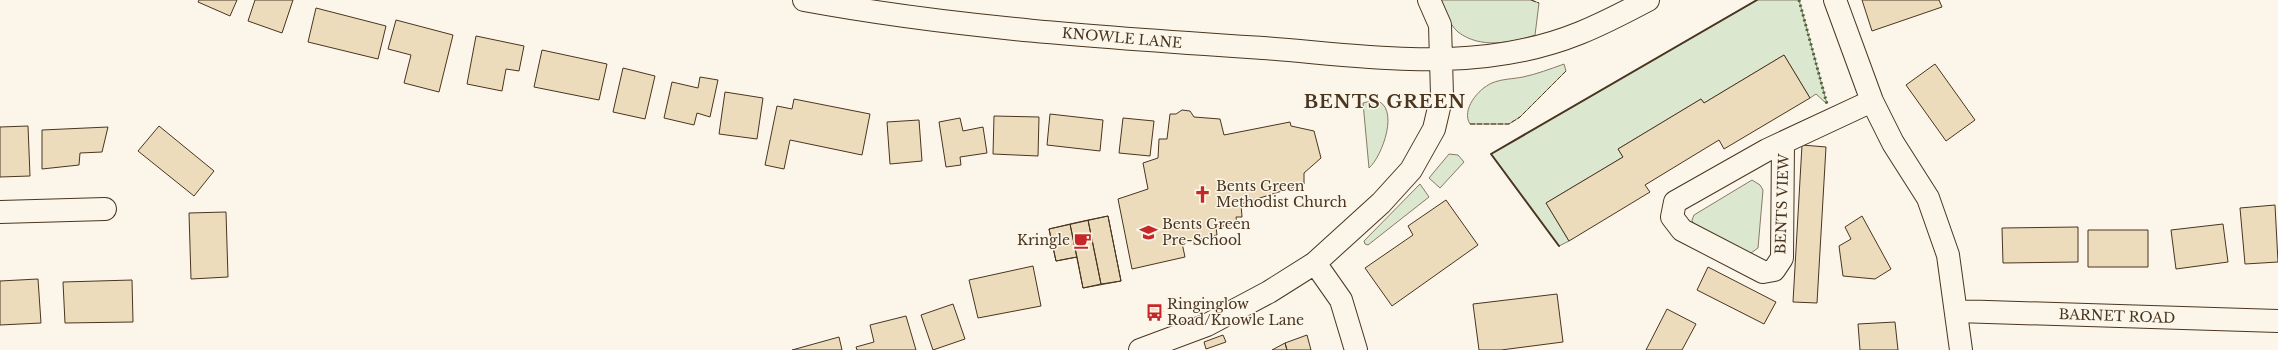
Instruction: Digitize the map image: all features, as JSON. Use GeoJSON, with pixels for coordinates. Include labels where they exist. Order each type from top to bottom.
{"type":"FeatureCollection","features":[{"type":"Feature","properties":{"kind":"street","name":"KNOWLE LANE"},"geometry":{"type":"LineString","coordinates":[[804,0],[982,26],[1165,42],[1442,60],[1506,54],[1553,44],[1600,26],[1648,0]]}},
{"type":"Feature","properties":{"kind":"street"},"geometry":{"type":"LineString","coordinates":[[1140,350],[1207,325],[1268,292],[1316,263],[1381,203],[1411,170],[1434,129],[1442,94],[1440,25],[1430,0]]}},
{"type":"Feature","properties":{"kind":"street"},"geometry":{"type":"LineString","coordinates":[[1836,0],[1872,101],[1893,143],[1928,198],[1948,255],[1957,311],[1961,350]]}},
{"type":"Feature","properties":{"kind":"street","name":"BENTS VIEW"},"geometry":{"type":"LineString","coordinates":[[1783,143],[1782,258],[1774,270],[1763,272],[1682,230],[1672,217],[1675,202],[1783,143],[1872,101]]}},
{"type":"Feature","properties":{"kind":"street"},"geometry":{"type":"LineString","coordinates":[[0,212],[105,209]]}},
{"type":"Feature","properties":{"kind":"street"},"geometry":{"type":"LineString","coordinates":[[1316,263],[1341,300],[1356,350]]}},
{"type":"Feature","properties":{"kind":"street","name":"BARNET ROAD"},"geometry":{"type":"LineString","coordinates":[[1957,311],[2278,321]]}},
{"type":"Feature","properties":{"kind":"green space"},"geometry":{"type":"Polygon","coordinates":[[[1439,0],[1531,0],[1539,3],[1535,35],[1506,42],[1486,43],[1476,41],[1455,29],[1447,17],[1439,0]]]}},
{"type":"Feature","properties":{"kind":"green space"},"geometry":{"type":"Polygon","coordinates":[[[1757,0],[1799,0],[1827,104],[1816,94],[1810,98],[1784,55],[1704,103],[1701,99],[1618,149],[1623,157],[1546,203],[1569,241],[1559,246],[1491,154],[1757,0]]]}},
{"type":"Feature","properties":{"kind":"green space"},"geometry":{"type":"Polygon","coordinates":[[[1564,64],[1566,71],[1520,117],[1509,124],[1470,124],[1468,118],[1469,106],[1481,90],[1487,86],[1503,80],[1528,76],[1564,64]]]}},
{"type":"Feature","properties":{"kind":"green space"},"geometry":{"type":"Polygon","coordinates":[[[1375,100],[1383,104],[1387,112],[1388,121],[1387,132],[1379,154],[1369,168],[1363,103],[1375,100]]]}},
{"type":"Feature","properties":{"kind":"green space"},"geometry":{"type":"Polygon","coordinates":[[[1449,154],[1458,155],[1464,162],[1440,188],[1429,178],[1449,154]]]}},
{"type":"Feature","properties":{"kind":"green space"},"geometry":{"type":"Polygon","coordinates":[[[1752,180],[1760,185],[1763,190],[1758,248],[1751,253],[1745,253],[1694,226],[1692,220],[1694,215],[1752,180]]]}},
{"type":"Feature","properties":{"kind":"green space"},"geometry":{"type":"Polygon","coordinates":[[[1420,184],[1429,197],[1368,245],[1365,244],[1364,241],[1420,184]]]}},
{"type":"Feature","properties":{"kind":"building"},"geometry":{"type":"Polygon","coordinates":[[[199,0],[237,0],[230,16],[198,2],[199,0]]]}},
{"type":"Feature","properties":{"kind":"building"},"geometry":{"type":"Polygon","coordinates":[[[255,0],[293,0],[282,33],[248,21],[255,0]]]}},
{"type":"Feature","properties":{"kind":"building"},"geometry":{"type":"Polygon","coordinates":[[[1862,0],[1939,0],[1942,7],[1872,31],[1862,0]]]}},
{"type":"Feature","properties":{"kind":"building"},"geometry":{"type":"Polygon","coordinates":[[[316,8],[386,26],[378,59],[308,42],[316,8]]]}},
{"type":"Feature","properties":{"kind":"building"},"geometry":{"type":"Polygon","coordinates":[[[396,20],[453,35],[439,92],[404,83],[411,55],[388,49],[396,20]]]}},
{"type":"Feature","properties":{"kind":"building"},"geometry":{"type":"Polygon","coordinates":[[[476,36],[524,46],[519,71],[506,69],[502,91],[467,84],[476,36]]]}},
{"type":"Feature","properties":{"kind":"building"},"geometry":{"type":"Polygon","coordinates":[[[542,50],[607,64],[599,100],[534,87],[542,50]]]}},
{"type":"Feature","properties":{"kind":"building"},"geometry":{"type":"Polygon","coordinates":[[[1784,55],[1810,98],[1724,149],[1719,140],[1645,185],[1650,192],[1569,241],[1546,203],[1623,157],[1618,149],[1701,99],[1704,103],[1784,55]]]}},
{"type":"Feature","properties":{"kind":"building"},"geometry":{"type":"Polygon","coordinates":[[[1935,64],[1975,120],[1946,141],[1906,85],[1935,64]]]}},
{"type":"Feature","properties":{"kind":"building"},"geometry":{"type":"Polygon","coordinates":[[[623,68],[655,76],[645,119],[613,112],[623,68]]]}},
{"type":"Feature","properties":{"kind":"building"},"geometry":{"type":"Polygon","coordinates":[[[700,77],[718,80],[710,117],[697,113],[694,125],[664,118],[672,82],[698,88],[700,77]]]}},
{"type":"Feature","properties":{"kind":"building"},"geometry":{"type":"Polygon","coordinates":[[[725,92],[763,98],[757,139],[719,134],[725,92]]]}},
{"type":"Feature","properties":{"kind":"building"},"geometry":{"type":"Polygon","coordinates":[[[794,99],[870,114],[862,155],[790,140],[784,169],[765,165],[777,106],[792,109],[794,99]]]}},
{"type":"Feature","properties":{"kind":"building","name":"Bents Green Methodist Church"},"geometry":{"type":"Polygon","coordinates":[[[1182,110],[1190,111],[1194,117],[1220,119],[1224,135],[1290,122],[1291,126],[1314,131],[1321,158],[1304,173],[1304,184],[1241,204],[1242,217],[1236,217],[1237,224],[1216,227],[1217,235],[1182,243],[1185,257],[1132,269],[1118,199],[1148,189],[1143,163],[1158,158],[1159,139],[1167,139],[1170,114],[1176,114],[1182,110]]]}},
{"type":"Feature","properties":{"kind":"building"},"geometry":{"type":"Polygon","coordinates":[[[1050,114],[1103,120],[1100,151],[1047,145],[1050,114]]]}},
{"type":"Feature","properties":{"kind":"building"},"geometry":{"type":"Polygon","coordinates":[[[994,116],[1039,117],[1038,156],[993,154],[994,116]]]}},
{"type":"Feature","properties":{"kind":"building"},"geometry":{"type":"Polygon","coordinates":[[[960,118],[963,131],[983,127],[987,153],[960,157],[961,165],[946,167],[939,122],[960,118]]]}},
{"type":"Feature","properties":{"kind":"building"},"geometry":{"type":"Polygon","coordinates":[[[1123,118],[1154,121],[1150,156],[1119,153],[1123,118]]]}},
{"type":"Feature","properties":{"kind":"building"},"geometry":{"type":"Polygon","coordinates":[[[919,120],[922,161],[890,164],[887,122],[919,120]]]}},
{"type":"Feature","properties":{"kind":"building"},"geometry":{"type":"Polygon","coordinates":[[[28,126],[30,176],[0,177],[0,127],[28,126]]]}},
{"type":"Feature","properties":{"kind":"building"},"geometry":{"type":"Polygon","coordinates":[[[159,126],[214,171],[194,196],[138,151],[159,126]]]}},
{"type":"Feature","properties":{"kind":"building"},"geometry":{"type":"Polygon","coordinates":[[[108,127],[102,152],[80,153],[79,165],[42,169],[42,130],[108,127]]]}},
{"type":"Feature","properties":{"kind":"building"},"geometry":{"type":"Polygon","coordinates":[[[1802,145],[1826,147],[1817,303],[1793,302],[1802,145]]]}},
{"type":"Feature","properties":{"kind":"building"},"geometry":{"type":"Polygon","coordinates":[[[1446,200],[1478,245],[1392,306],[1365,268],[1413,235],[1408,226],[1446,200]]]}},
{"type":"Feature","properties":{"kind":"building"},"geometry":{"type":"Polygon","coordinates":[[[2275,205],[2278,262],[2245,264],[2240,208],[2275,205]]]}},
{"type":"Feature","properties":{"kind":"building"},"geometry":{"type":"Polygon","coordinates":[[[226,212],[228,277],[191,279],[189,213],[226,212]]]}},
{"type":"Feature","properties":{"kind":"building"},"geometry":{"type":"Polygon","coordinates":[[[1108,216],[1121,281],[1083,288],[1077,257],[1056,261],[1049,229],[1108,216]]]}},
{"type":"Feature","properties":{"kind":"building"},"geometry":{"type":"Polygon","coordinates":[[[1108,216],[1121,281],[1101,284],[1088,220],[1108,216]]]}},
{"type":"Feature","properties":{"kind":"building"},"geometry":{"type":"Polygon","coordinates":[[[1862,216],[1891,269],[1875,279],[1843,276],[1839,246],[1851,239],[1845,227],[1862,216]]]}},
{"type":"Feature","properties":{"kind":"building","name":"Kringle"},"geometry":{"type":"Polygon","coordinates":[[[1088,220],[1101,284],[1083,288],[1070,224],[1088,220]]]}},
{"type":"Feature","properties":{"kind":"building"},"geometry":{"type":"Polygon","coordinates":[[[1070,224],[1077,257],[1056,261],[1049,229],[1070,224]]]}},
{"type":"Feature","properties":{"kind":"building"},"geometry":{"type":"Polygon","coordinates":[[[2223,224],[2228,262],[2176,269],[2171,230],[2223,224]]]}},
{"type":"Feature","properties":{"kind":"building"},"geometry":{"type":"Polygon","coordinates":[[[2078,227],[2078,262],[2003,263],[2002,228],[2078,227]]]}},
{"type":"Feature","properties":{"kind":"building"},"geometry":{"type":"Polygon","coordinates":[[[2088,230],[2148,230],[2148,267],[2088,267],[2088,230]]]}},
{"type":"Feature","properties":{"kind":"building"},"geometry":{"type":"Polygon","coordinates":[[[1033,266],[1041,306],[978,318],[969,280],[1033,266]]]}},
{"type":"Feature","properties":{"kind":"building"},"geometry":{"type":"Polygon","coordinates":[[[1708,267],[1776,302],[1764,324],[1697,290],[1708,267]]]}},
{"type":"Feature","properties":{"kind":"building"},"geometry":{"type":"Polygon","coordinates":[[[38,279],[41,323],[0,325],[0,281],[38,279]]]}},
{"type":"Feature","properties":{"kind":"building"},"geometry":{"type":"Polygon","coordinates":[[[132,280],[133,322],[65,323],[63,282],[132,280]]]}},
{"type":"Feature","properties":{"kind":"building"},"geometry":{"type":"Polygon","coordinates":[[[1557,294],[1563,342],[1501,350],[1479,350],[1473,304],[1557,294]]]}},
{"type":"Feature","properties":{"kind":"building"},"geometry":{"type":"Polygon","coordinates":[[[953,304],[965,339],[933,350],[921,315],[953,304]]]}},
{"type":"Feature","properties":{"kind":"building"},"geometry":{"type":"Polygon","coordinates":[[[1160,306],[1163,312],[1149,316],[1147,310],[1160,306]]]}},
{"type":"Feature","properties":{"kind":"building"},"geometry":{"type":"Polygon","coordinates":[[[1667,309],[1696,324],[1682,350],[1646,350],[1667,309]]]}},
{"type":"Feature","properties":{"kind":"building"},"geometry":{"type":"Polygon","coordinates":[[[906,316],[916,350],[857,350],[856,347],[874,342],[870,325],[906,316]]]}},
{"type":"Feature","properties":{"kind":"building"},"geometry":{"type":"Polygon","coordinates":[[[1895,322],[1898,350],[1860,350],[1858,324],[1895,322]]]}},
{"type":"Feature","properties":{"kind":"building"},"geometry":{"type":"Polygon","coordinates":[[[1223,335],[1226,342],[1206,349],[1204,342],[1223,335]]]}},
{"type":"Feature","properties":{"kind":"building"},"geometry":{"type":"Polygon","coordinates":[[[1307,335],[1311,350],[1287,350],[1285,343],[1307,335]]]}},
{"type":"Feature","properties":{"kind":"building"},"geometry":{"type":"Polygon","coordinates":[[[839,337],[842,350],[792,350],[839,337]]]}},
{"type":"Feature","properties":{"kind":"building"},"geometry":{"type":"Polygon","coordinates":[[[1285,343],[1287,350],[1272,350],[1285,343]]]}},
{"type":"Feature","properties":{"kind":"hedge"},"geometry":{"type":"LineString","coordinates":[[1799,0],[1827,104]]}},
{"type":"Feature","properties":{"kind":"fence"},"geometry":{"type":"LineString","coordinates":[[1531,0],[1539,3]]}},
{"type":"Feature","properties":{"kind":"fence"},"geometry":{"type":"LineString","coordinates":[[1470,124],[1509,124],[1520,117],[1566,71]]}},
{"type":"Feature","properties":{"kind":"wall"},"geometry":{"type":"LineString","coordinates":[[1559,246],[1491,154],[1757,0]]}},
{"type":"Feature","properties":{"kind":"place","name":"Bents Green Methodist Church"},"geometry":{"type":"Point","coordinates":[1203,194]}},
{"type":"Feature","properties":{"kind":"place","name":"Bents Green Pre-School"},"geometry":{"type":"Point","coordinates":[1149,232]}},
{"type":"Feature","properties":{"kind":"place","name":"Kringle"},"geometry":{"type":"Point","coordinates":[1083,240]}},
{"type":"Feature","properties":{"kind":"place","name":"Ringinglow Road/Knowle Lane"},"geometry":{"type":"Point","coordinates":[1154,312]}},
{"type":"Feature","properties":{"kind":"district","name":"BENTS GREEN"},"geometry":{"type":"Point","coordinates":[1385,102]}}]}
